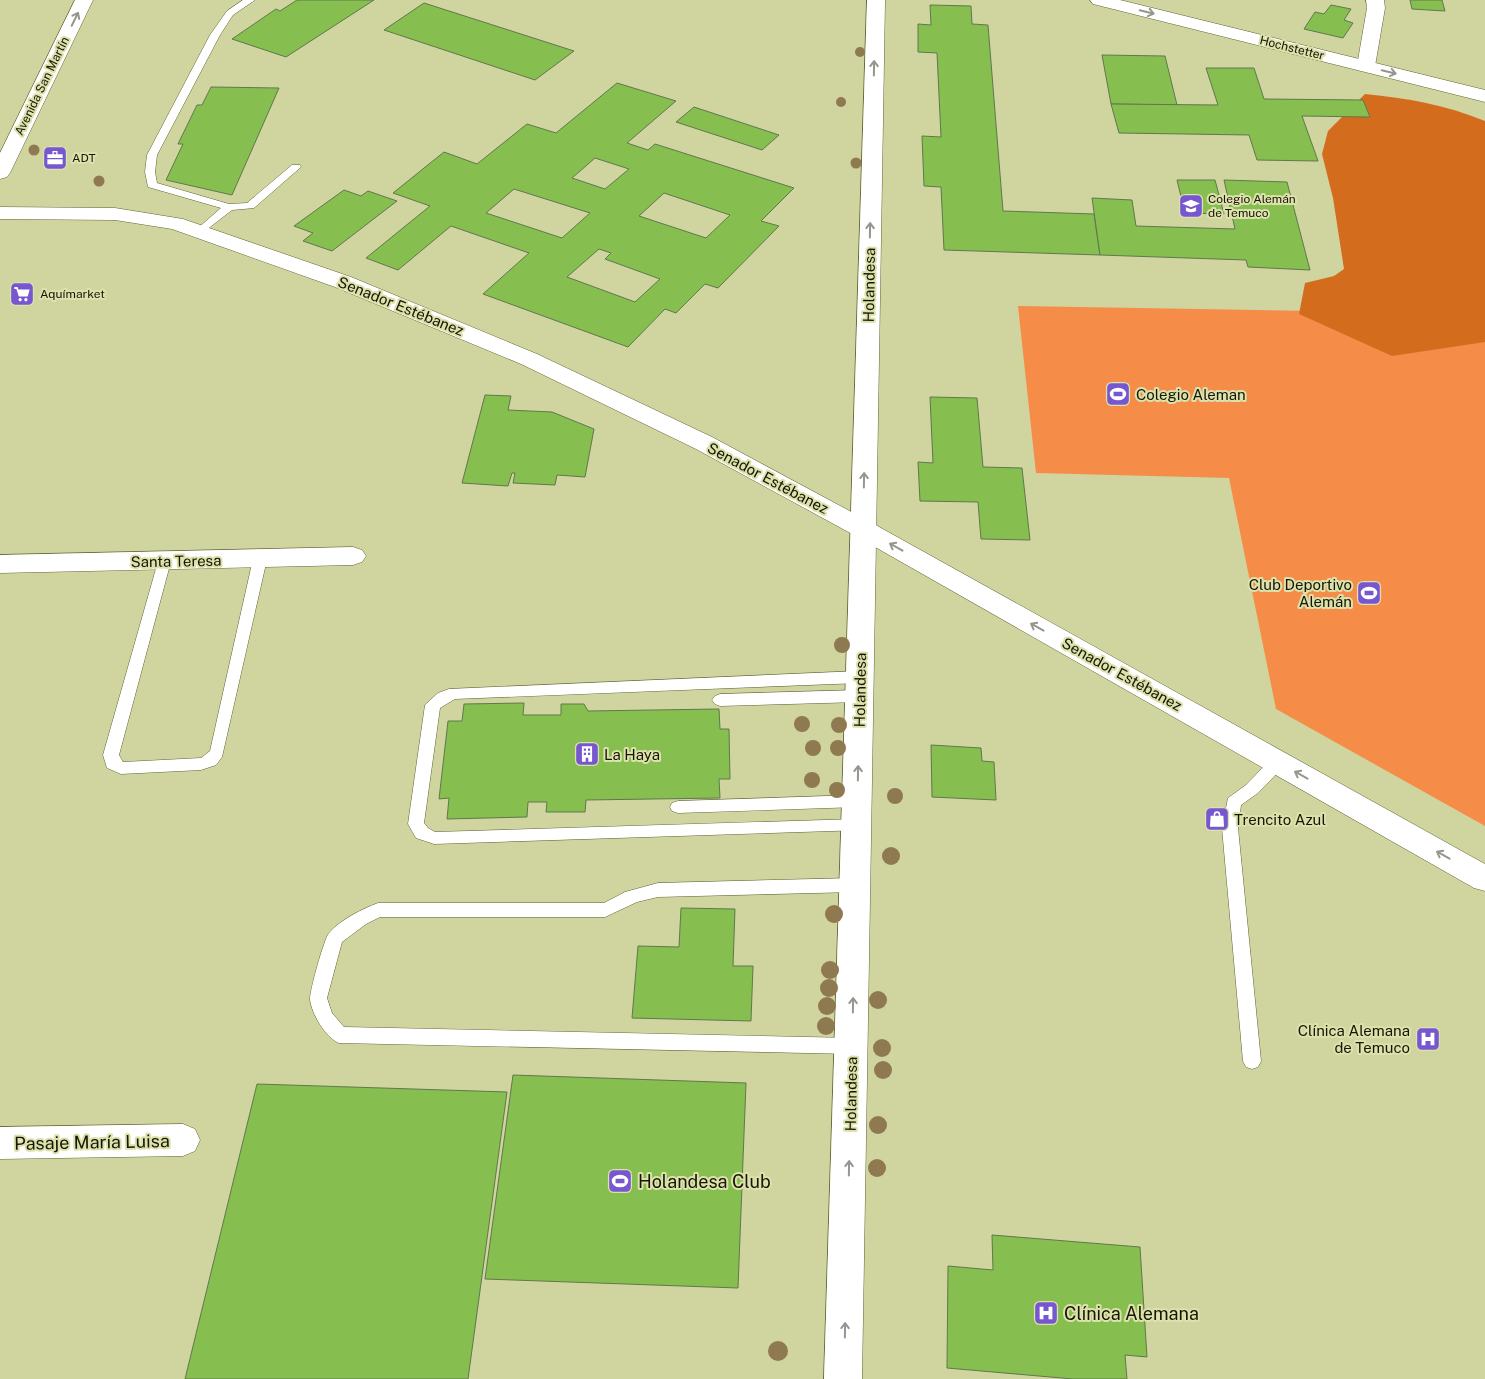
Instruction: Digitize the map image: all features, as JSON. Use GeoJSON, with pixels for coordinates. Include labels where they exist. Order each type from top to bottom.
{"type":"FeatureCollection","features":[{"type":"Feature","properties":{"kind":"main road","name":"Avenida San Martín"},"geometry":{"type":"LineString","coordinates":[[0,173],[84,0]]}},
{"type":"Feature","properties":{"kind":"main road","name":"Holandesa"},"geometry":{"type":"LineString","coordinates":[[844,1379],[876,0]]}},
{"type":"Feature","properties":{"kind":"main road"},"geometry":{"type":"LineString","coordinates":[[1366,66],[1376,8],[1375,0]]}},
{"type":"Feature","properties":{"kind":"main road","name":"Hochstetter"},"geometry":{"type":"LineString","coordinates":[[1112,1],[1485,96]]}},
{"type":"Feature","properties":{"kind":"main road","name":"Senador Estébanez"},"geometry":{"type":"LineString","coordinates":[[0,213],[114,214],[169,222],[201,231],[343,282],[529,359],[704,444],[863,529],[1485,879]]}},
{"type":"Feature","properties":{"kind":"main road","name":"Santa Teresa"},"geometry":{"type":"LineString","coordinates":[[0,564],[353,556]]}},
{"type":"Feature","properties":{"kind":"main road","name":"Pasaje María Luisa"},"geometry":{"type":"LineString","coordinates":[[0,1143],[183,1140]]}},
{"type":"Feature","properties":{"kind":"lane"},"geometry":{"type":"LineString","coordinates":[[250,0],[230,14],[215,35],[152,155],[150,172],[152,185],[229,207],[250,206],[296,167]]}},
{"type":"Feature","properties":{"kind":"lane"},"geometry":{"type":"LineString","coordinates":[[201,231],[229,207]]}},
{"type":"Feature","properties":{"kind":"lane"},"geometry":{"type":"LineString","coordinates":[[164,561],[111,755],[113,764],[121,768],[201,764],[210,761],[217,754],[260,559]]}},
{"type":"Feature","properties":{"kind":"lane"},"geometry":{"type":"LineString","coordinates":[[720,700],[860,686]]}},
{"type":"Feature","properties":{"kind":"lane"},"geometry":{"type":"LineString","coordinates":[[857,813],[434,838],[422,833],[416,824],[433,705],[448,695],[860,686]]}},
{"type":"Feature","properties":{"kind":"lane"},"geometry":{"type":"LineString","coordinates":[[1252,1060],[1230,828],[1234,802],[1252,789],[1278,762]]}},
{"type":"Feature","properties":{"kind":"lane"},"geometry":{"type":"LineString","coordinates":[[678,808],[857,813]]}},
{"type":"Feature","properties":{"kind":"lane"},"geometry":{"type":"LineString","coordinates":[[852,1046],[339,1035],[325,1017],[318,998],[335,938],[360,919],[378,910],[605,910],[630,900],[631,897],[658,890],[856,885]]}},
{"type":"Feature","properties":{"kind":"shaded area"},"geometry":{"type":"Polygon","coordinates":[[[1365,94],[1426,103],[1485,121],[1485,342],[1392,356],[1299,314],[1305,283],[1334,276],[1344,269],[1333,198],[1322,154],[1328,131],[1365,94]]]}},
{"type":"Feature","properties":{"kind":"shaded area","name":"Club Deportivo Alemán"},"geometry":{"type":"Polygon","coordinates":[[[1018,306],[1485,314],[1485,826],[1276,709],[1229,478],[1036,473],[1018,306]]]}},
{"type":"Feature","properties":{"kind":"building"},"geometry":{"type":"Polygon","coordinates":[[[297,0],[374,0],[286,57],[232,39],[276,9],[280,11],[297,0]]]}},
{"type":"Feature","properties":{"kind":"building"},"geometry":{"type":"Polygon","coordinates":[[[1410,0],[1442,0],[1445,11],[1412,9],[1410,0]]]}},
{"type":"Feature","properties":{"kind":"building"},"geometry":{"type":"Polygon","coordinates":[[[424,3],[574,51],[535,80],[384,30],[424,3]]]}},
{"type":"Feature","properties":{"kind":"building"},"geometry":{"type":"Polygon","coordinates":[[[930,5],[971,6],[972,24],[988,25],[1003,211],[1094,214],[1100,255],[944,250],[941,187],[924,186],[922,136],[941,137],[937,53],[918,52],[918,24],[931,25],[930,5]]]}},
{"type":"Feature","properties":{"kind":"building"},"geometry":{"type":"Polygon","coordinates":[[[1331,5],[1351,9],[1344,20],[1353,23],[1343,38],[1304,29],[1315,12],[1324,14],[1331,5]]]}},
{"type":"Feature","properties":{"kind":"building"},"geometry":{"type":"Polygon","coordinates":[[[1102,55],[1165,56],[1177,105],[1111,104],[1102,55]]]}},
{"type":"Feature","properties":{"kind":"building"},"geometry":{"type":"Polygon","coordinates":[[[1206,68],[1254,68],[1264,99],[1363,100],[1370,117],[1302,116],[1318,161],[1257,160],[1249,135],[1119,133],[1111,104],[1218,105],[1206,68]]]}},
{"type":"Feature","properties":{"kind":"building"},"geometry":{"type":"Polygon","coordinates":[[[617,83],[676,101],[627,143],[648,150],[655,144],[794,188],[761,221],[779,226],[718,288],[705,284],[676,313],[665,309],[628,347],[483,294],[529,253],[451,226],[398,270],[366,258],[430,206],[393,193],[444,152],[477,164],[527,124],[556,133],[617,83]],[[595,158],[572,178],[605,189],[629,169],[595,158]],[[514,189],[486,213],[562,238],[590,213],[514,189]],[[664,193],[639,216],[706,238],[730,215],[664,193]],[[599,249],[567,277],[635,302],[660,279],[605,259],[611,253],[599,249]]]}},
{"type":"Feature","properties":{"kind":"building"},"geometry":{"type":"Polygon","coordinates":[[[211,87],[279,88],[232,195],[166,180],[183,144],[178,144],[197,105],[202,105],[211,87]]]}},
{"type":"Feature","properties":{"kind":"building"},"geometry":{"type":"Polygon","coordinates":[[[694,107],[779,135],[762,150],[676,122],[694,107]]]}},
{"type":"Feature","properties":{"kind":"building"},"geometry":{"type":"Polygon","coordinates":[[[1177,180],[1215,180],[1224,214],[1185,213],[1177,180]]]}},
{"type":"Feature","properties":{"kind":"building"},"geometry":{"type":"Polygon","coordinates":[[[1224,180],[1287,182],[1310,270],[1248,267],[1246,260],[1100,255],[1092,198],[1132,200],[1136,226],[1235,229],[1224,180]]]}},
{"type":"Feature","properties":{"kind":"building"},"geometry":{"type":"Polygon","coordinates":[[[344,190],[361,196],[368,191],[397,201],[332,251],[303,241],[313,233],[294,226],[344,190]]]}},
{"type":"Feature","properties":{"kind":"building"},"geometry":{"type":"Polygon","coordinates":[[[485,395],[511,396],[508,410],[552,412],[594,429],[585,477],[557,475],[555,485],[513,483],[515,473],[512,473],[508,486],[462,483],[485,395]]]}},
{"type":"Feature","properties":{"kind":"building"},"geometry":{"type":"Polygon","coordinates":[[[930,397],[977,398],[983,467],[1022,468],[1030,540],[981,539],[978,502],[920,501],[918,462],[933,463],[930,397]]]}},
{"type":"Feature","properties":{"kind":"building","name":"La Haya"},"geometry":{"type":"Polygon","coordinates":[[[524,703],[523,715],[561,715],[561,704],[584,704],[588,711],[719,709],[720,729],[729,729],[730,779],[719,779],[720,798],[586,800],[585,812],[546,812],[547,802],[528,802],[527,817],[447,819],[449,798],[439,799],[448,721],[462,721],[464,704],[524,703]]]}},
{"type":"Feature","properties":{"kind":"building"},"geometry":{"type":"Polygon","coordinates":[[[931,745],[981,748],[982,761],[994,762],[996,800],[932,797],[931,745]]]}},
{"type":"Feature","properties":{"kind":"building"},"geometry":{"type":"Polygon","coordinates":[[[681,908],[735,909],[733,966],[753,966],[751,1021],[632,1018],[638,946],[679,947],[681,908]]]}},
{"type":"Feature","properties":{"kind":"building","name":"Holandesa Club"},"geometry":{"type":"Polygon","coordinates":[[[513,1075],[746,1083],[738,1288],[485,1279],[513,1075]]]}},
{"type":"Feature","properties":{"kind":"building"},"geometry":{"type":"Polygon","coordinates":[[[257,1084],[507,1092],[468,1379],[185,1379],[257,1084]]]}},
{"type":"Feature","properties":{"kind":"building","name":"Clínica Alemana"},"geometry":{"type":"Polygon","coordinates":[[[992,1235],[1140,1247],[1147,1357],[1125,1355],[1127,1379],[1073,1379],[947,1368],[948,1266],[993,1270],[992,1235]]]}},
{"type":"Feature","properties":{"kind":"place","name":"ADT"},"geometry":{"type":"Point","coordinates":[55,158]}},
{"type":"Feature","properties":{"kind":"place","name":"Colegio Alemán de Temuco"},"geometry":{"type":"Point","coordinates":[1191,206]}},
{"type":"Feature","properties":{"kind":"place","name":"Aquímarket"},"geometry":{"type":"Point","coordinates":[22,294]}},
{"type":"Feature","properties":{"kind":"place","name":"Colegio Aleman"},"geometry":{"type":"Point","coordinates":[1118,394]}},
{"type":"Feature","properties":{"kind":"place","name":"Club Deportivo Alemán"},"geometry":{"type":"Point","coordinates":[1369,593]}},
{"type":"Feature","properties":{"kind":"place","name":"La Haya"},"geometry":{"type":"Point","coordinates":[587,754]}},
{"type":"Feature","properties":{"kind":"place","name":"Trencito Azul"},"geometry":{"type":"Point","coordinates":[1217,819]}},
{"type":"Feature","properties":{"kind":"place","name":"Clínica Alemana de Temuco"},"geometry":{"type":"Point","coordinates":[1428,1039]}},
{"type":"Feature","properties":{"kind":"place","name":"Holandesa Club"},"geometry":{"type":"Point","coordinates":[620,1181]}},
{"type":"Feature","properties":{"kind":"place","name":"Clínica Alemana"},"geometry":{"type":"Point","coordinates":[1046,1313]}}]}
